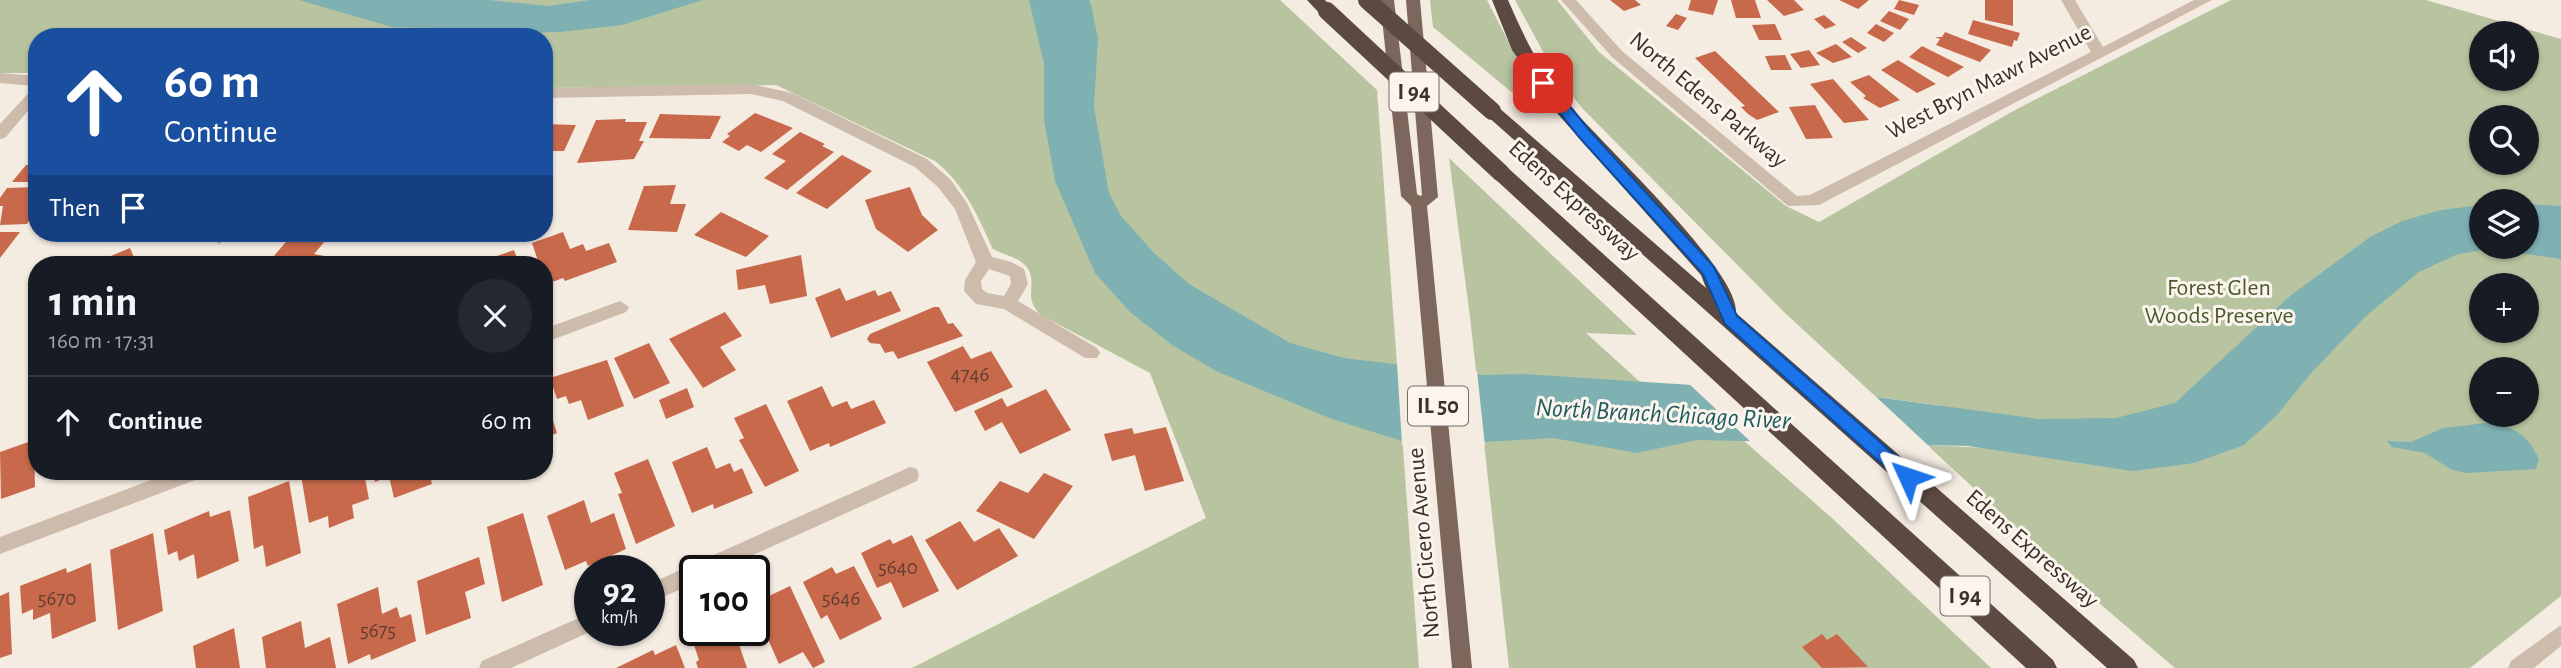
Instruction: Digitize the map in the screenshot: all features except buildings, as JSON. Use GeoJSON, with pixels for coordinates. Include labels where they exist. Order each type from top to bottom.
{"type":"FeatureCollection","features":[{"type":"Feature","properties":{"kind":"highway","name":"Edens Expressway"},"geometry":{"type":"LineString","coordinates":[[1367,0],[2125,668]]}},
{"type":"Feature","properties":{"kind":"highway"},"geometry":{"type":"LineString","coordinates":[[1500,0],[1521,50],[1554,99],[1709,271],[1730,319]]}},
{"type":"Feature","properties":{"kind":"highway","name":"Edens Expressway"},"geometry":{"type":"LineString","coordinates":[[1321,6],[2044,668]]}},
{"type":"Feature","properties":{"kind":"main road","name":"North Cicero Avenue"},"geometry":{"type":"LineString","coordinates":[[1387,0],[1409,196],[1419,204],[1462,668]]}},
{"type":"Feature","properties":{"kind":"main road","name":"North Cicero Avenue"},"geometry":{"type":"LineString","coordinates":[[1412,0],[1430,197],[1419,204]]}},
{"type":"Feature","properties":{"kind":"street","name":"North Edens Parkway"},"geometry":{"type":"LineString","coordinates":[[1568,0],[1617,54],[1794,202]]}},
{"type":"Feature","properties":{"kind":"street"},"geometry":{"type":"LineString","coordinates":[[2068,0],[2099,53]]}},
{"type":"Feature","properties":{"kind":"street","name":"West Bryn Mawr Avenue"},"geometry":{"type":"LineString","coordinates":[[1794,202],[1813,201],[2205,0]]}},
{"type":"Feature","properties":{"kind":"street"},"geometry":{"type":"LineString","coordinates":[[0,78],[28,87]]}},
{"type":"Feature","properties":{"kind":"street"},"geometry":{"type":"LineString","coordinates":[[553,93],[751,89],[787,97],[921,163],[940,177],[965,209],[985,262]]}},
{"type":"Feature","properties":{"kind":"street"},"geometry":{"type":"LineString","coordinates":[[0,134],[28,100]]}},
{"type":"Feature","properties":{"kind":"street"},"geometry":{"type":"LineString","coordinates":[[985,262],[973,280],[973,291],[982,299],[1008,303],[1091,353]]}},
{"type":"Feature","properties":{"kind":"street"},"geometry":{"type":"LineString","coordinates":[[985,262],[1005,266],[1018,273],[1020,284],[1008,303]]}},
{"type":"Feature","properties":{"kind":"street"},"geometry":{"type":"LineString","coordinates":[[553,333],[620,307]]}},
{"type":"Feature","properties":{"kind":"street"},"geometry":{"type":"LineString","coordinates":[[734,555],[910,474]]}},
{"type":"Feature","properties":{"kind":"street"},"geometry":{"type":"LineString","coordinates":[[0,546],[172,480]]}},
{"type":"Feature","properties":{"kind":"street"},"geometry":{"type":"LineString","coordinates":[[489,668],[574,629]]}},
{"type":"Feature","properties":{"kind":"street"},"geometry":{"type":"LineString","coordinates":[[2518,668],[2561,634]]}},
{"type":"Feature","properties":{"kind":"green space"},"geometry":{"type":"Polygon","coordinates":[[[0,0],[1280,0],[1377,90],[1419,668],[912,668],[1206,518],[1150,373],[1041,315],[1032,301],[1027,267],[1017,259],[993,249],[962,190],[935,161],[776,85],[553,88],[553,28],[28,28],[28,73],[0,73],[0,0]]]}},
{"type":"Feature","properties":{"kind":"green space"},"geometry":{"type":"Polygon","coordinates":[[[1430,0],[1487,0],[1529,82],[1548,108],[1538,114],[1433,27],[1430,0]]]}},
{"type":"Feature","properties":{"kind":"green space","name":"Forest Glen Woods Preserve"},"geometry":{"type":"Polygon","coordinates":[[[1515,0],[1557,0],[1599,52],[1786,206],[1819,222],[2015,110],[2231,0],[2426,0],[2499,21],[2469,21],[2469,91],[2539,91],[2539,33],[2561,39],[2561,596],[2470,668],[2175,668],[2092,597],[1927,445],[1986,448],[1938,405],[1876,397],[1784,312],[1582,108],[1554,72],[1515,0]]]}},
{"type":"Feature","properties":{"kind":"green space"},"geometry":{"type":"Polygon","coordinates":[[[1449,158],[1637,335],[1586,333],[1703,439],[1743,440],[1833,519],[1991,668],[1509,668],[1470,317],[1449,158]]]}},
{"type":"Feature","properties":{"kind":"water"},"geometry":{"type":"Polygon","coordinates":[[[299,0],[488,0],[548,6],[590,0],[703,0],[622,25],[560,32],[553,32],[553,28],[392,27],[299,0]]]}},
{"type":"Feature","properties":{"kind":"water","name":"North Branch Chicago River"},"geometry":{"type":"Polygon","coordinates":[[[1029,0],[1089,0],[1098,39],[1094,107],[1109,193],[1121,216],[1154,253],[1189,284],[1290,343],[1344,358],[1484,375],[1523,374],[1876,397],[2039,419],[2116,418],[2175,403],[2290,296],[2370,237],[2402,221],[2441,210],[2469,206],[2469,252],[2458,254],[2419,272],[2365,317],[2313,371],[2276,416],[2244,445],[2194,463],[2133,471],[1968,446],[1697,440],[1637,453],[1553,438],[1485,442],[1402,441],[1332,419],[1218,372],[1172,345],[1130,312],[1095,273],[1055,181],[1044,120],[1044,64],[1029,0]]]}},
{"type":"Feature","properties":{"kind":"water"},"geometry":{"type":"Polygon","coordinates":[[[2539,205],[2561,206],[2561,259],[2539,256],[2539,205]]]}},
{"type":"Feature","properties":{"kind":"water"},"geometry":{"type":"Polygon","coordinates":[[[2469,425],[2506,427],[2518,432],[2539,459],[2536,469],[2466,473],[2452,470],[2425,453],[2392,447],[2387,441],[2411,442],[2443,428],[2469,425]]]}},
{"type":"Feature","properties":{"kind":"pier"},"geometry":{"type":"Polygon","coordinates":[[[1397,363],[1477,371],[1485,446],[1402,445],[1397,363]]]}},
{"type":"Feature","properties":{"kind":"pier"},"geometry":{"type":"Polygon","coordinates":[[[1686,381],[1872,393],[1931,448],[1753,444],[1686,381]]]}},
{"type":"Feature","properties":{"kind":"route"},"geometry":{"type":"LineString","coordinates":[[1543,83],[1584,133],[1709,271],[1730,319],[1908,477]]}}]}
